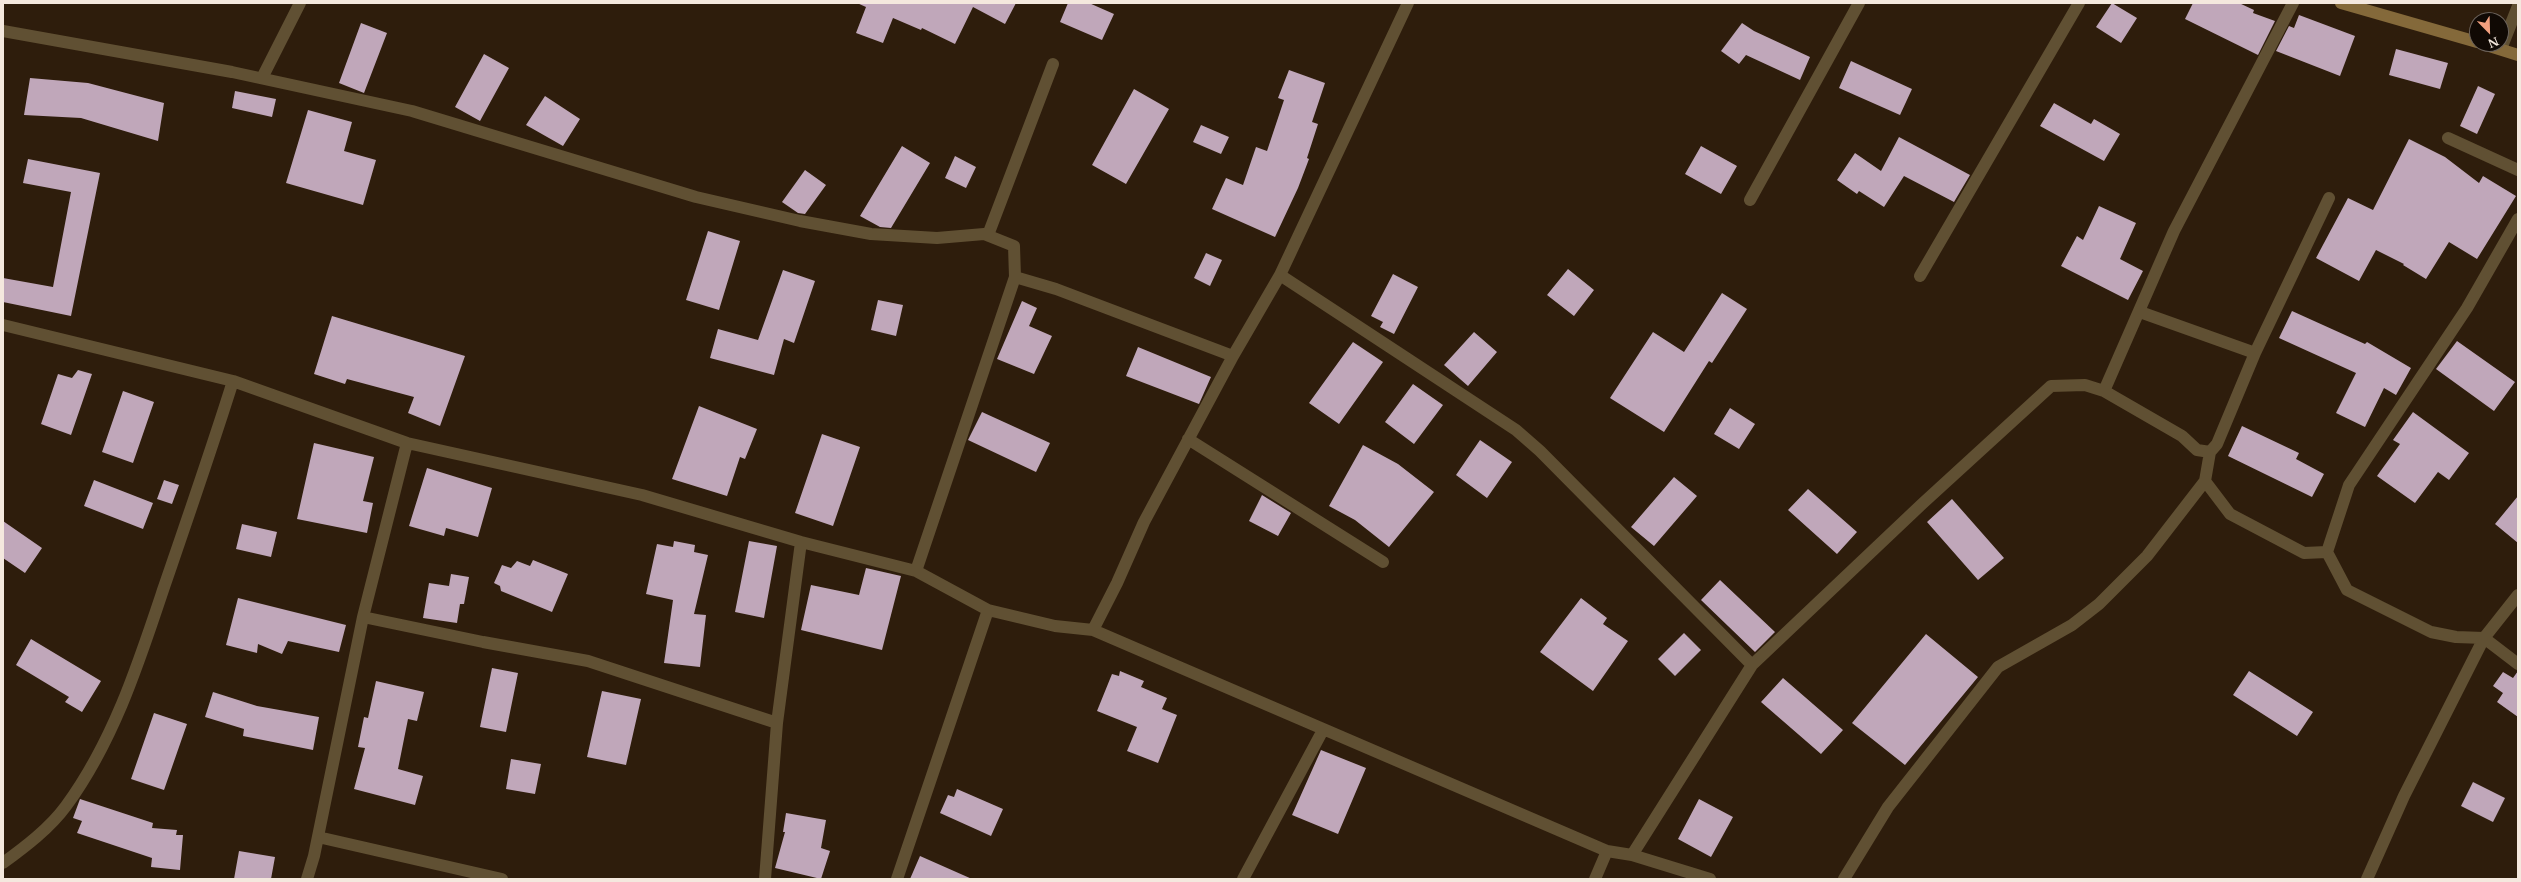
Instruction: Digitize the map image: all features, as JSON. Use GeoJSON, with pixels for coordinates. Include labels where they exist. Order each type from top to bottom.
{"type":"FeatureCollection","features":[{"type":"Feature","properties":{"kind":"street"},"geometry":{"type":"LineString","coordinates":[[262,78],[300,3]]}},
{"type":"Feature","properties":{"kind":"street"},"geometry":{"type":"LineString","coordinates":[[1093,630],[1117,583],[1144,522],[1232,356],[1280,275],[1408,3]]}},
{"type":"Feature","properties":{"kind":"street"},"geometry":{"type":"LineString","coordinates":[[1750,200],[1859,3]]}},
{"type":"Feature","properties":{"kind":"street"},"geometry":{"type":"LineString","coordinates":[[1920,276],[2079,3]]}},
{"type":"Feature","properties":{"kind":"street"},"geometry":{"type":"LineString","coordinates":[[2104,391],[2140,312],[2174,231],[2293,3]]}},
{"type":"Feature","properties":{"kind":"street"},"geometry":{"type":"LineString","coordinates":[[2341,3],[2469,40]]}},
{"type":"Feature","properties":{"kind":"street"},"geometry":{"type":"LineString","coordinates":[[2509,29],[2518,6]]}},
{"type":"Feature","properties":{"kind":"street"},"geometry":{"type":"LineString","coordinates":[[3,31],[262,78],[412,111],[696,197],[800,222],[871,234],[937,238],[988,235],[1014,246],[1015,277],[916,571]]}},
{"type":"Feature","properties":{"kind":"street"},"geometry":{"type":"LineString","coordinates":[[988,235],[1053,64]]}},
{"type":"Feature","properties":{"kind":"street"},"geometry":{"type":"LineString","coordinates":[[2448,138],[2518,170]]}},
{"type":"Feature","properties":{"kind":"street"},"geometry":{"type":"LineString","coordinates":[[1844,879],[1888,808],[1998,666],[2072,625],[2099,604],[2148,556],[2205,481],[2210,452],[2217,444],[2255,353],[2329,198]]}},
{"type":"Feature","properties":{"kind":"street"},"geometry":{"type":"LineString","coordinates":[[2518,219],[2467,308],[2349,485],[2327,552],[2347,590],[2431,632],[2456,637],[2484,638],[2518,664]]}},
{"type":"Feature","properties":{"kind":"street"},"geometry":{"type":"LineString","coordinates":[[1280,275],[1516,430],[1540,451],[1752,665]]}},
{"type":"Feature","properties":{"kind":"street"},"geometry":{"type":"LineString","coordinates":[[1015,277],[1056,289],[1232,356]]}},
{"type":"Feature","properties":{"kind":"street"},"geometry":{"type":"LineString","coordinates":[[2140,312],[2255,353]]}},
{"type":"Feature","properties":{"kind":"street"},"geometry":{"type":"LineString","coordinates":[[3,325],[233,381],[406,443],[642,495],[800,542],[916,571],[988,610],[1055,626],[1093,630],[1607,851],[1632,855],[1710,879]]}},
{"type":"Feature","properties":{"kind":"street"},"geometry":{"type":"LineString","coordinates":[[3,863],[26,845],[65,808],[91,770],[112,728],[143,649],[233,381]]}},
{"type":"Feature","properties":{"kind":"street"},"geometry":{"type":"LineString","coordinates":[[1632,855],[1752,665],[1922,504],[2051,386],[2085,385],[2104,391],[2182,436],[2197,450],[2210,452]]}},
{"type":"Feature","properties":{"kind":"street"},"geometry":{"type":"LineString","coordinates":[[1188,439],[1383,562]]}},
{"type":"Feature","properties":{"kind":"street"},"geometry":{"type":"LineString","coordinates":[[307,879],[318,837],[363,617],[406,443]]}},
{"type":"Feature","properties":{"kind":"street"},"geometry":{"type":"LineString","coordinates":[[2205,481],[2230,514],[2304,553],[2327,552]]}},
{"type":"Feature","properties":{"kind":"street"},"geometry":{"type":"LineString","coordinates":[[765,879],[777,723],[800,542]]}},
{"type":"Feature","properties":{"kind":"street"},"geometry":{"type":"LineString","coordinates":[[2367,879],[2404,796],[2484,638],[2518,595]]}},
{"type":"Feature","properties":{"kind":"street"},"geometry":{"type":"LineString","coordinates":[[897,879],[988,610]]}},
{"type":"Feature","properties":{"kind":"street"},"geometry":{"type":"LineString","coordinates":[[363,617],[483,642],[588,661],[777,723]]}},
{"type":"Feature","properties":{"kind":"street"},"geometry":{"type":"LineString","coordinates":[[1243,879],[1323,730]]}},
{"type":"Feature","properties":{"kind":"street"},"geometry":{"type":"LineString","coordinates":[[318,837],[502,879]]}},
{"type":"Feature","properties":{"kind":"street"},"geometry":{"type":"LineString","coordinates":[[1595,879],[1607,851]]}},
{"type":"Feature","properties":{"kind":"building"},"geometry":{"type":"Polygon","coordinates":[[[857,3],[1016,3],[1005,24],[973,7],[955,44],[922,28],[921,30],[893,18],[883,43],[856,33],[866,7],[857,3]]]}},
{"type":"Feature","properties":{"kind":"building"},"geometry":{"type":"Polygon","coordinates":[[[1068,3],[1089,3],[1114,14],[1102,40],[1060,22],[1068,3]]]}},
{"type":"Feature","properties":{"kind":"building"},"geometry":{"type":"Polygon","coordinates":[[[2112,3],[2137,18],[2121,43],[2096,27],[2112,3]]]}},
{"type":"Feature","properties":{"kind":"building"},"geometry":{"type":"Polygon","coordinates":[[[2193,3],[2239,3],[2254,10],[2253,13],[2275,21],[2258,55],[2185,19],[2193,3]]]}},
{"type":"Feature","properties":{"kind":"building"},"geometry":{"type":"Polygon","coordinates":[[[2299,15],[2355,36],[2340,76],[2276,51],[2289,26],[2294,28],[2299,15]]]}},
{"type":"Feature","properties":{"kind":"building"},"geometry":{"type":"Polygon","coordinates":[[[361,23],[387,33],[364,93],[339,83],[361,23]]]}},
{"type":"Feature","properties":{"kind":"building"},"geometry":{"type":"Polygon","coordinates":[[[1742,23],[1754,31],[1810,57],[1800,80],[1746,55],[1739,64],[1721,51],[1742,23]]]}},
{"type":"Feature","properties":{"kind":"building"},"geometry":{"type":"Polygon","coordinates":[[[2396,49],[2448,63],[2440,89],[2389,75],[2396,49]]]}},
{"type":"Feature","properties":{"kind":"building"},"geometry":{"type":"Polygon","coordinates":[[[484,54],[509,68],[480,121],[455,107],[484,54]]]}},
{"type":"Feature","properties":{"kind":"building"},"geometry":{"type":"Polygon","coordinates":[[[1851,61],[1912,89],[1900,115],[1839,88],[1851,61]]]}},
{"type":"Feature","properties":{"kind":"building"},"geometry":{"type":"Polygon","coordinates":[[[1289,70],[1325,83],[1312,122],[1318,124],[1307,158],[1309,159],[1298,188],[1275,237],[1212,209],[1226,178],[1243,185],[1256,147],[1267,151],[1284,100],[1278,98],[1289,70]]]}},
{"type":"Feature","properties":{"kind":"building"},"geometry":{"type":"Polygon","coordinates":[[[30,78],[88,83],[164,103],[158,141],[81,118],[24,115],[30,78]]]}},
{"type":"Feature","properties":{"kind":"building"},"geometry":{"type":"Polygon","coordinates":[[[2478,86],[2495,94],[2477,134],[2460,126],[2478,86]]]}},
{"type":"Feature","properties":{"kind":"building"},"geometry":{"type":"Polygon","coordinates":[[[1134,89],[1169,109],[1126,184],[1092,165],[1134,89]]]}},
{"type":"Feature","properties":{"kind":"building"},"geometry":{"type":"Polygon","coordinates":[[[235,91],[276,99],[272,117],[232,108],[235,91]]]}},
{"type":"Feature","properties":{"kind":"building"},"geometry":{"type":"Polygon","coordinates":[[[545,96],[580,119],[563,146],[526,125],[545,96]]]}},
{"type":"Feature","properties":{"kind":"building"},"geometry":{"type":"Polygon","coordinates":[[[2054,103],[2091,124],[2094,119],[2120,134],[2104,161],[2040,126],[2054,103]]]}},
{"type":"Feature","properties":{"kind":"building"},"geometry":{"type":"Polygon","coordinates":[[[308,110],[352,122],[344,151],[376,160],[363,205],[286,183],[308,110]]]}},
{"type":"Feature","properties":{"kind":"building"},"geometry":{"type":"Polygon","coordinates":[[[1201,125],[1229,137],[1221,154],[1193,142],[1201,125]]]}},
{"type":"Feature","properties":{"kind":"building"},"geometry":{"type":"Polygon","coordinates":[[[1899,137],[1970,175],[1954,202],[1904,176],[1884,207],[1859,191],[1857,194],[1837,180],[1855,153],[1881,171],[1899,137]]]}},
{"type":"Feature","properties":{"kind":"building"},"geometry":{"type":"Polygon","coordinates":[[[2409,139],[2445,157],[2479,183],[2483,176],[2516,196],[2477,259],[2449,242],[2426,279],[2403,265],[2404,264],[2376,250],[2359,281],[2316,258],[2348,198],[2373,210],[2409,139]]]}},
{"type":"Feature","properties":{"kind":"building"},"geometry":{"type":"Polygon","coordinates":[[[902,146],[930,163],[891,228],[880,227],[860,216],[902,146]]]}},
{"type":"Feature","properties":{"kind":"building"},"geometry":{"type":"Polygon","coordinates":[[[1701,146],[1737,166],[1721,194],[1685,174],[1701,146]]]}},
{"type":"Feature","properties":{"kind":"building"},"geometry":{"type":"Polygon","coordinates":[[[955,156],[976,167],[966,188],[945,178],[955,156]]]}},
{"type":"Feature","properties":{"kind":"building"},"geometry":{"type":"Polygon","coordinates":[[[28,159],[100,173],[71,316],[3,302],[3,278],[53,287],[71,192],[23,183],[28,159]]]}},
{"type":"Feature","properties":{"kind":"building"},"geometry":{"type":"Polygon","coordinates":[[[805,170],[826,185],[805,214],[798,213],[782,202],[805,170]]]}},
{"type":"Feature","properties":{"kind":"building"},"geometry":{"type":"Polygon","coordinates":[[[2099,206],[2136,223],[2120,259],[2143,271],[2128,300],[2061,266],[2077,236],[2083,240],[2099,206]]]}},
{"type":"Feature","properties":{"kind":"building"},"geometry":{"type":"Polygon","coordinates":[[[708,231],[740,241],[719,310],[686,300],[708,231]]]}},
{"type":"Feature","properties":{"kind":"building"},"geometry":{"type":"Polygon","coordinates":[[[1206,253],[1222,260],[1210,286],[1194,278],[1206,253]]]}},
{"type":"Feature","properties":{"kind":"building"},"geometry":{"type":"Polygon","coordinates":[[[1568,269],[1594,290],[1574,316],[1547,295],[1568,269]]]}},
{"type":"Feature","properties":{"kind":"building"},"geometry":{"type":"Polygon","coordinates":[[[783,270],[815,281],[794,343],[784,339],[774,375],[710,358],[718,329],[758,340],[783,270]]]}},
{"type":"Feature","properties":{"kind":"building"},"geometry":{"type":"Polygon","coordinates":[[[1393,274],[1418,287],[1394,334],[1380,327],[1383,322],[1371,316],[1393,274]]]}},
{"type":"Feature","properties":{"kind":"building"},"geometry":{"type":"Polygon","coordinates":[[[1722,293],[1747,309],[1712,363],[1709,361],[1664,432],[1610,398],[1653,332],[1684,352],[1722,293]]]}},
{"type":"Feature","properties":{"kind":"building"},"geometry":{"type":"Polygon","coordinates":[[[878,300],[903,305],[896,336],[871,330],[878,300]]]}},
{"type":"Feature","properties":{"kind":"building"},"geometry":{"type":"Polygon","coordinates":[[[1022,301],[1037,308],[1029,326],[1052,336],[1034,374],[997,359],[1022,301]]]}},
{"type":"Feature","properties":{"kind":"building"},"geometry":{"type":"Polygon","coordinates":[[[2292,311],[2365,344],[2367,342],[2411,368],[2396,395],[2384,388],[2365,427],[2336,413],[2356,373],[2279,338],[2292,311]]]}},
{"type":"Feature","properties":{"kind":"building"},"geometry":{"type":"Polygon","coordinates":[[[332,316],[465,356],[440,426],[408,413],[414,397],[347,379],[345,384],[314,374],[332,316]]]}},
{"type":"Feature","properties":{"kind":"building"},"geometry":{"type":"Polygon","coordinates":[[[1474,332],[1497,352],[1468,386],[1444,365],[1474,332]]]}},
{"type":"Feature","properties":{"kind":"building"},"geometry":{"type":"Polygon","coordinates":[[[2457,341],[2515,382],[2494,411],[2436,369],[2457,341]]]}},
{"type":"Feature","properties":{"kind":"building"},"geometry":{"type":"Polygon","coordinates":[[[1353,342],[1383,362],[1339,424],[1309,403],[1353,342]]]}},
{"type":"Feature","properties":{"kind":"building"},"geometry":{"type":"Polygon","coordinates":[[[1138,347],[1211,377],[1199,404],[1126,376],[1138,347]]]}},
{"type":"Feature","properties":{"kind":"building"},"geometry":{"type":"Polygon","coordinates":[[[78,370],[92,374],[71,435],[41,424],[58,374],[72,378],[78,370]]]}},
{"type":"Feature","properties":{"kind":"building"},"geometry":{"type":"Polygon","coordinates":[[[1413,384],[1443,405],[1414,444],[1385,422],[1413,384]]]}},
{"type":"Feature","properties":{"kind":"building"},"geometry":{"type":"Polygon","coordinates":[[[123,391],[154,402],[133,463],[102,452],[123,391]]]}},
{"type":"Feature","properties":{"kind":"building"},"geometry":{"type":"Polygon","coordinates":[[[699,406],[757,429],[745,459],[740,457],[727,496],[672,479],[699,406]]]}},
{"type":"Feature","properties":{"kind":"building"},"geometry":{"type":"Polygon","coordinates":[[[1730,408],[1755,424],[1739,449],[1714,434],[1730,408]]]}},
{"type":"Feature","properties":{"kind":"building"},"geometry":{"type":"Polygon","coordinates":[[[982,412],[1050,443],[1036,472],[968,440],[982,412]]]}},
{"type":"Feature","properties":{"kind":"building"},"geometry":{"type":"Polygon","coordinates":[[[2413,412],[2469,453],[2449,480],[2438,472],[2415,503],[2377,476],[2400,444],[2393,440],[2413,412]]]}},
{"type":"Feature","properties":{"kind":"building"},"geometry":{"type":"Polygon","coordinates":[[[2242,426],[2299,453],[2296,459],[2324,474],[2312,497],[2228,456],[2242,426]]]}},
{"type":"Feature","properties":{"kind":"building"},"geometry":{"type":"Polygon","coordinates":[[[822,434],[860,447],[833,526],[795,513],[822,434]]]}},
{"type":"Feature","properties":{"kind":"building"},"geometry":{"type":"Polygon","coordinates":[[[1480,440],[1512,462],[1487,498],[1456,475],[1480,440]]]}},
{"type":"Feature","properties":{"kind":"building"},"geometry":{"type":"Polygon","coordinates":[[[314,443],[374,457],[363,501],[373,503],[367,533],[297,519],[314,443]]]}},
{"type":"Feature","properties":{"kind":"building"},"geometry":{"type":"Polygon","coordinates":[[[1363,445],[1398,464],[1434,492],[1389,547],[1355,520],[1329,506],[1363,445]]]}},
{"type":"Feature","properties":{"kind":"building"},"geometry":{"type":"Polygon","coordinates":[[[427,468],[492,488],[478,537],[446,528],[444,536],[409,526],[427,468]]]}},
{"type":"Feature","properties":{"kind":"building"},"geometry":{"type":"Polygon","coordinates":[[[1674,477],[1697,496],[1654,546],[1631,527],[1674,477]]]}},
{"type":"Feature","properties":{"kind":"building"},"geometry":{"type":"Polygon","coordinates":[[[94,480],[153,503],[143,529],[84,506],[94,480]]]}},
{"type":"Feature","properties":{"kind":"building"},"geometry":{"type":"Polygon","coordinates":[[[164,480],[179,485],[172,504],[157,499],[164,480]]]}},
{"type":"Feature","properties":{"kind":"building"},"geometry":{"type":"Polygon","coordinates":[[[1808,489],[1857,532],[1837,554],[1788,510],[1808,489]]]}},
{"type":"Feature","properties":{"kind":"building"},"geometry":{"type":"Polygon","coordinates":[[[1262,495],[1291,513],[1278,536],[1249,521],[1262,495]]]}},
{"type":"Feature","properties":{"kind":"building"},"geometry":{"type":"Polygon","coordinates":[[[2518,496],[2518,543],[2495,524],[2518,496]]]}},
{"type":"Feature","properties":{"kind":"building"},"geometry":{"type":"Polygon","coordinates":[[[1952,499],[2004,558],[1978,580],[1927,522],[1952,499]]]}},
{"type":"Feature","properties":{"kind":"building"},"geometry":{"type":"Polygon","coordinates":[[[3,521],[42,548],[25,573],[3,558],[3,521]]]}},
{"type":"Feature","properties":{"kind":"building"},"geometry":{"type":"Polygon","coordinates":[[[242,524],[277,532],[271,557],[236,549],[242,524]]]}},
{"type":"Feature","properties":{"kind":"building"},"geometry":{"type":"Polygon","coordinates":[[[674,541],[695,545],[694,552],[708,555],[694,614],[706,615],[700,667],[664,663],[673,600],[646,594],[657,544],[673,547],[674,541]]]}},
{"type":"Feature","properties":{"kind":"building"},"geometry":{"type":"Polygon","coordinates":[[[749,541],[777,546],[764,618],[735,612],[749,541]]]}},
{"type":"Feature","properties":{"kind":"building"},"geometry":{"type":"Polygon","coordinates":[[[533,560],[568,574],[552,612],[501,591],[500,586],[494,583],[502,565],[511,568],[517,561],[530,566],[533,560]]]}},
{"type":"Feature","properties":{"kind":"building"},"geometry":{"type":"Polygon","coordinates":[[[866,568],[901,576],[882,650],[801,630],[811,585],[859,595],[866,568]]]}},
{"type":"Feature","properties":{"kind":"building"},"geometry":{"type":"Polygon","coordinates":[[[451,574],[469,577],[464,604],[460,604],[457,623],[423,618],[429,583],[449,586],[451,574]]]}},
{"type":"Feature","properties":{"kind":"building"},"geometry":{"type":"Polygon","coordinates":[[[1720,580],[1775,632],[1755,652],[1701,600],[1720,580]]]}},
{"type":"Feature","properties":{"kind":"building"},"geometry":{"type":"Polygon","coordinates":[[[238,598],[346,625],[339,652],[288,641],[282,654],[258,644],[257,653],[226,645],[238,598]]]}},
{"type":"Feature","properties":{"kind":"building"},"geometry":{"type":"Polygon","coordinates":[[[1581,598],[1607,618],[1603,624],[1628,641],[1593,691],[1540,652],[1581,598]]]}},
{"type":"Feature","properties":{"kind":"building"},"geometry":{"type":"Polygon","coordinates":[[[1684,633],[1701,650],[1675,676],[1658,659],[1684,633]]]}},
{"type":"Feature","properties":{"kind":"building"},"geometry":{"type":"Polygon","coordinates":[[[1926,634],[1978,677],[1905,765],[1852,723],[1926,634]]]}},
{"type":"Feature","properties":{"kind":"building"},"geometry":{"type":"Polygon","coordinates":[[[31,639],[101,681],[82,712],[65,702],[69,697],[16,665],[31,639]]]}},
{"type":"Feature","properties":{"kind":"building"},"geometry":{"type":"Polygon","coordinates":[[[492,668],[518,673],[506,732],[480,727],[492,668]]]}},
{"type":"Feature","properties":{"kind":"building"},"geometry":{"type":"Polygon","coordinates":[[[1120,671],[1144,681],[1141,687],[1167,698],[1162,709],[1177,715],[1158,763],[1127,751],[1137,727],[1097,711],[1112,674],[1119,676],[1120,671]]]}},
{"type":"Feature","properties":{"kind":"building"},"geometry":{"type":"Polygon","coordinates":[[[2249,671],[2313,712],[2297,736],[2233,695],[2249,671]]]}},
{"type":"Feature","properties":{"kind":"building"},"geometry":{"type":"Polygon","coordinates":[[[2518,671],[2518,717],[2497,702],[2503,693],[2493,686],[2503,672],[2513,678],[2518,671]]]}},
{"type":"Feature","properties":{"kind":"building"},"geometry":{"type":"Polygon","coordinates":[[[1783,678],[1843,730],[1821,754],[1761,702],[1783,678]]]}},
{"type":"Feature","properties":{"kind":"building"},"geometry":{"type":"Polygon","coordinates":[[[376,681],[424,692],[417,721],[408,719],[398,769],[423,776],[415,805],[354,789],[365,748],[358,747],[364,717],[368,718],[376,681]]]}},
{"type":"Feature","properties":{"kind":"building"},"geometry":{"type":"Polygon","coordinates":[[[602,691],[641,699],[626,765],[587,757],[602,691]]]}},
{"type":"Feature","properties":{"kind":"building"},"geometry":{"type":"Polygon","coordinates":[[[213,692],[257,706],[319,717],[313,750],[243,736],[244,729],[205,717],[213,692]]]}},
{"type":"Feature","properties":{"kind":"building"},"geometry":{"type":"Polygon","coordinates":[[[154,713],[187,724],[164,790],[131,779],[154,713]]]}},
{"type":"Feature","properties":{"kind":"building"},"geometry":{"type":"Polygon","coordinates":[[[1321,750],[1366,768],[1338,834],[1292,815],[1321,750]]]}},
{"type":"Feature","properties":{"kind":"building"},"geometry":{"type":"Polygon","coordinates":[[[511,759],[541,764],[535,794],[506,789],[511,759]]]}},
{"type":"Feature","properties":{"kind":"building"},"geometry":{"type":"Polygon","coordinates":[[[2473,782],[2505,798],[2493,822],[2461,806],[2473,782]]]}},
{"type":"Feature","properties":{"kind":"building"},"geometry":{"type":"Polygon","coordinates":[[[957,789],[1003,809],[991,836],[940,813],[948,795],[954,797],[957,789]]]}},
{"type":"Feature","properties":{"kind":"building"},"geometry":{"type":"Polygon","coordinates":[[[80,799],[153,823],[152,828],[177,830],[176,835],[183,835],[180,870],[151,867],[152,858],[77,833],[82,821],[73,818],[80,799]]]}},
{"type":"Feature","properties":{"kind":"building"},"geometry":{"type":"Polygon","coordinates":[[[1699,799],[1733,817],[1711,857],[1678,839],[1699,799]]]}},
{"type":"Feature","properties":{"kind":"building"},"geometry":{"type":"Polygon","coordinates":[[[786,813],[826,820],[821,848],[830,851],[821,879],[775,868],[785,832],[783,832],[786,813]]]}},
{"type":"Feature","properties":{"kind":"building"},"geometry":{"type":"Polygon","coordinates":[[[239,851],[275,857],[271,879],[234,879],[239,851]]]}},
{"type":"Feature","properties":{"kind":"building"},"geometry":{"type":"Polygon","coordinates":[[[920,856],[972,879],[910,879],[920,856]]]}}]}
